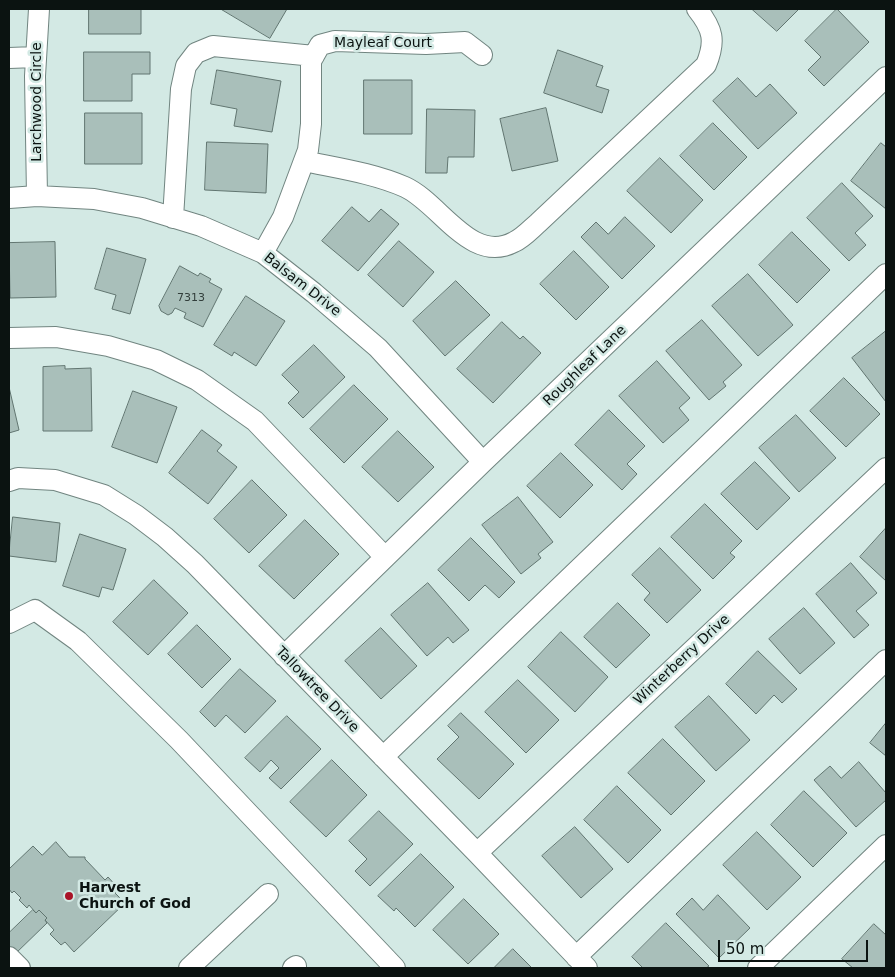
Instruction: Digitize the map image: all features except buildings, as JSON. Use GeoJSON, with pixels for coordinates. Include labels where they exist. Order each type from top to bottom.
{"type":"FeatureCollection","features":[{"type":"Feature","properties":{"kind":"street","name":"Larchwood Circle"},"geometry":{"type":"LineString","coordinates":[[37,196],[36,57],[39,9]]}},
{"type":"Feature","properties":{"kind":"street"},"geometry":{"type":"LineString","coordinates":[[304,161],[387,180],[406,188],[422,197],[478,245],[490,248],[515,242],[566,198],[706,65],[712,51],[712,36],[707,21],[697,9]]}},
{"type":"Feature","properties":{"kind":"street","name":"Mayleaf Court"},"geometry":{"type":"LineString","coordinates":[[263,253],[283,217],[308,150],[311,124],[311,61],[320,45],[335,41],[426,44],[465,42],[482,55]]}},
{"type":"Feature","properties":{"kind":"street"},"geometry":{"type":"LineString","coordinates":[[173,218],[181,89],[186,66],[196,53],[213,46],[314,56]]}},
{"type":"Feature","properties":{"kind":"street"},"geometry":{"type":"LineString","coordinates":[[9,58],[36,57]]}},
{"type":"Feature","properties":{"kind":"street","name":"Roughleaf Lane"},"geometry":{"type":"LineString","coordinates":[[284,656],[483,462],[886,77]]}},
{"type":"Feature","properties":{"kind":"street","name":"Balsam Drive"},"geometry":{"type":"LineString","coordinates":[[9,198],[37,196],[94,199],[142,208],[201,226],[263,253],[321,298],[378,348],[483,462]]}},
{"type":"Feature","properties":{"kind":"street"},"geometry":{"type":"LineString","coordinates":[[383,757],[886,274]]}},
{"type":"Feature","properties":{"kind":"street"},"geometry":{"type":"LineString","coordinates":[[9,338],[56,336],[108,346],[156,360],[197,380],[255,422],[385,557]]}},
{"type":"Feature","properties":{"kind":"street","name":"Winterberry Drive"},"geometry":{"type":"LineString","coordinates":[[477,853],[886,468]]}},
{"type":"Feature","properties":{"kind":"street","name":"Tallowtree Drive"},"geometry":{"type":"LineString","coordinates":[[9,481],[18,478],[55,480],[104,495],[136,515],[165,537],[195,564],[581,962]]}},
{"type":"Feature","properties":{"kind":"street"},"geometry":{"type":"LineString","coordinates":[[9,622],[35,610],[78,641],[179,740],[395,968]]}},
{"type":"Feature","properties":{"kind":"street"},"geometry":{"type":"LineString","coordinates":[[581,962],[886,660]]}},
{"type":"Feature","properties":{"kind":"street"},"geometry":{"type":"LineString","coordinates":[[758,968],[886,845]]}},
{"type":"Feature","properties":{"kind":"street"},"geometry":{"type":"LineString","coordinates":[[189,968],[268,894]]}},
{"type":"Feature","properties":{"kind":"street"},"geometry":{"type":"LineString","coordinates":[[9,957],[20,968]]}},
{"type":"Feature","properties":{"kind":"place","name":"Harvest Church of God"},"geometry":{"type":"Point","coordinates":[69,896]}}]}
